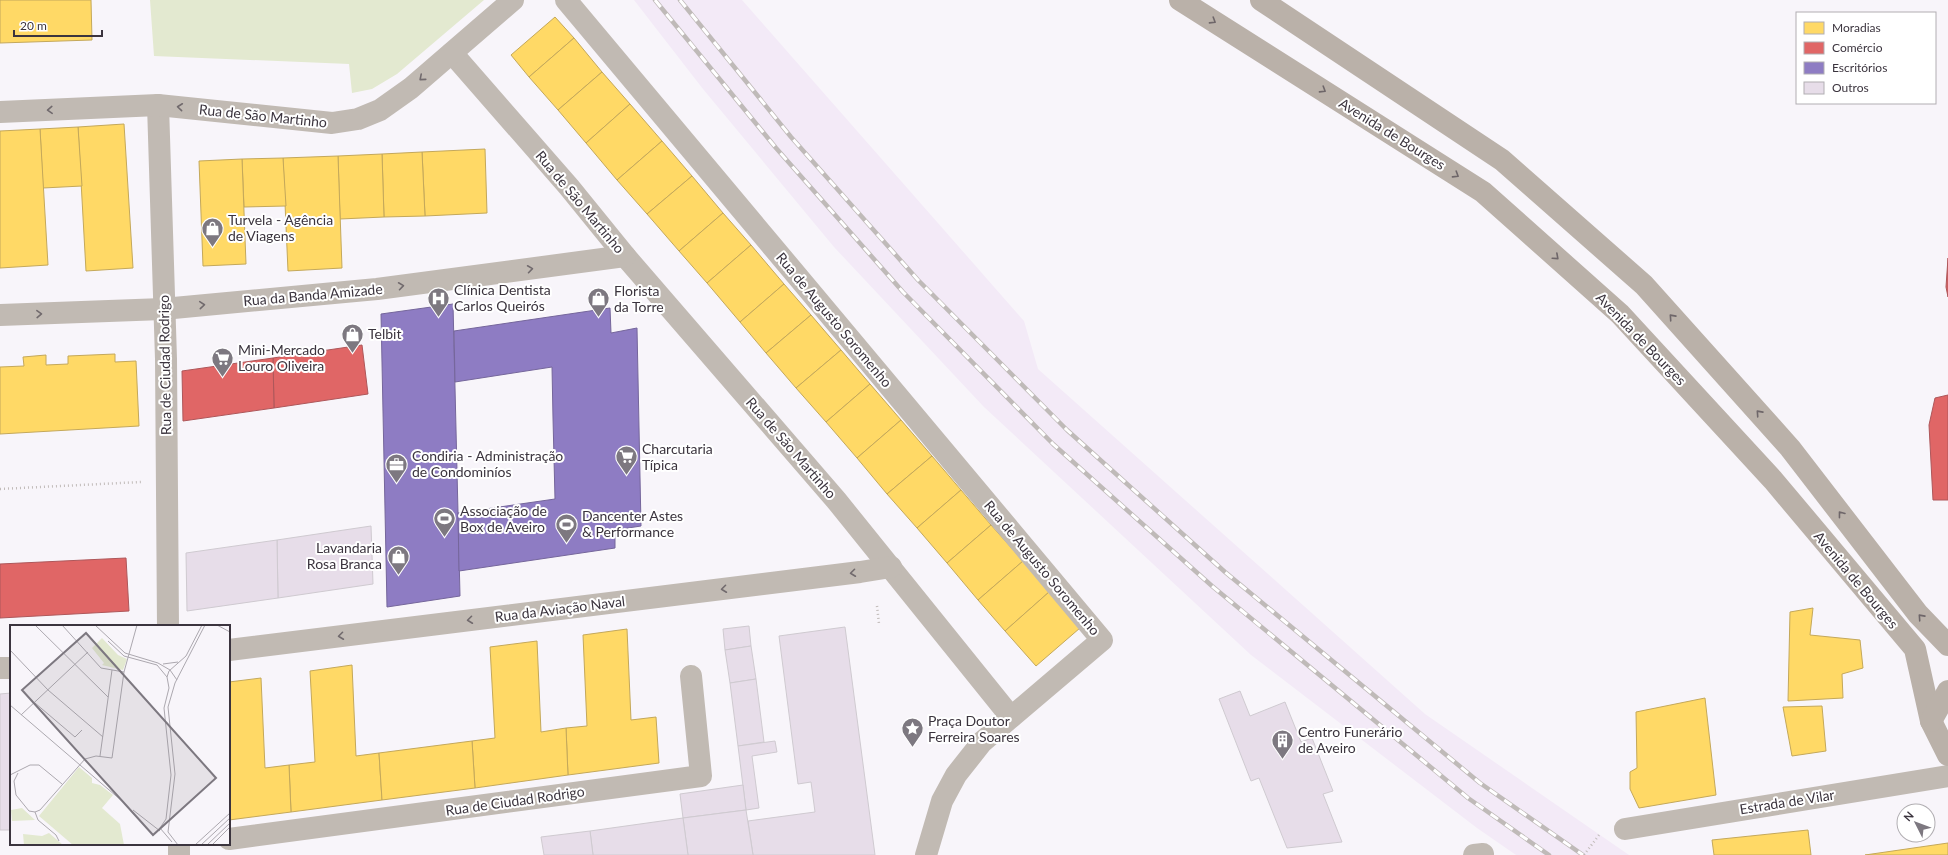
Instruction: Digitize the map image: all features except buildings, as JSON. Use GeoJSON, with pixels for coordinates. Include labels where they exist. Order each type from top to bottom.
{"type":"FeatureCollection","features":[{"type":"Feature","properties":{"kind":"main road","name":"Avenida de Bourges"},"geometry":{"type":"LineString","coordinates":[[1180,0],[1483,192],[1620,314],[1773,480],[1915,650],[1931,721],[1948,755]]}},
{"type":"Feature","properties":{"kind":"main road","name":"Avenida de Bourges"},"geometry":{"type":"LineString","coordinates":[[1262,0],[1502,160],[1644,285],[1790,448],[1918,614],[1948,645]]}},
{"type":"Feature","properties":{"kind":"main road"},"geometry":{"type":"LineString","coordinates":[[1931,721],[1948,691]]}},
{"type":"Feature","properties":{"kind":"street"},"geometry":{"type":"LineString","coordinates":[[452,53],[513,0]]}},
{"type":"Feature","properties":{"kind":"street","name":"Rua de Augusto Soromenho"},"geometry":{"type":"LineString","coordinates":[[566,0],[1102,640],[1011,718]]}},
{"type":"Feature","properties":{"kind":"street","name":"Rua de São Martinho"},"geometry":{"type":"LineString","coordinates":[[0,112],[158,105],[332,123],[358,119],[380,110],[411,88],[452,53],[569,187],[625,256],[836,500],[891,566],[1011,718]]}},
{"type":"Feature","properties":{"kind":"street","name":"Rua de Ciudad Rodrigo"},"geometry":{"type":"LineString","coordinates":[[158,105],[163,309],[166,359],[168,625]]}},
{"type":"Feature","properties":{"kind":"street","name":"Rua da Banda Amizade"},"geometry":{"type":"LineString","coordinates":[[0,315],[163,309],[377,289],[625,256]]}},
{"type":"Feature","properties":{"kind":"street","name":"Rua da Aviação Naval"},"geometry":{"type":"LineString","coordinates":[[230,650],[852,573],[891,566]]}},
{"type":"Feature","properties":{"kind":"street","name":"Rua de Ciudad Rodrigo"},"geometry":{"type":"LineString","coordinates":[[230,839],[701,776],[691,676]]}},
{"type":"Feature","properties":{"kind":"street"},"geometry":{"type":"LineString","coordinates":[[926,855],[927,847],[942,800],[956,775],[982,742],[1011,718]]}},
{"type":"Feature","properties":{"kind":"street","name":"Estrada de Vilar"},"geometry":{"type":"LineString","coordinates":[[1625,829],[1948,776]]}},
{"type":"Feature","properties":{"kind":"path"},"geometry":{"type":"LineString","coordinates":[[0,489],[167,481]]}},
{"type":"Feature","properties":{"kind":"path"},"geometry":{"type":"LineString","coordinates":[[877,606],[879,624]]}},
{"type":"Feature","properties":{"kind":"shaded area"},"geometry":{"type":"Polygon","coordinates":[[[634,0],[742,0],[1024,321],[1038,369],[1425,714],[1629,855],[1516,855],[1477,828],[1251,655],[984,407],[834,247],[703,89],[634,0]]]}},
{"type":"Feature","properties":{"kind":"green space"},"geometry":{"type":"Polygon","coordinates":[[[150,0],[484,0],[397,74],[372,89],[352,93],[349,64],[154,56],[150,0]]]}},
{"type":"Feature","properties":{"kind":"railway"},"geometry":{"type":"LineString","coordinates":[[655,0],[776,148],[903,292],[1053,444],[1212,586],[1468,798],[1549,855]]}},
{"type":"Feature","properties":{"kind":"railway"},"geometry":{"type":"LineString","coordinates":[[680,0],[791,137],[918,280],[1067,430],[1225,572],[1480,783],[1583,855]]}},
{"type":"Feature","properties":{"kind":"place","name":"Turvela - Agência de Viagens"},"geometry":{"type":"Point","coordinates":[212,248]}},
{"type":"Feature","properties":{"kind":"place","name":"Clínica Dentista Carlos Queirós"},"geometry":{"type":"Point","coordinates":[439,318]}},
{"type":"Feature","properties":{"kind":"place","name":"Florista da Torre"},"geometry":{"type":"Point","coordinates":[599,318]}},
{"type":"Feature","properties":{"kind":"place","name":"Telbit"},"geometry":{"type":"Point","coordinates":[353,354]}},
{"type":"Feature","properties":{"kind":"place","name":"Mini-Mercado Louro Oliveira"},"geometry":{"type":"Point","coordinates":[222,378]}},
{"type":"Feature","properties":{"kind":"place","name":"Charcutaria Típica"},"geometry":{"type":"Point","coordinates":[626,476]}},
{"type":"Feature","properties":{"kind":"place","name":"Condiria - Administração de Condominíos"},"geometry":{"type":"Point","coordinates":[396,484]}},
{"type":"Feature","properties":{"kind":"place","name":"Associação de Box de Aveiro"},"geometry":{"type":"Point","coordinates":[445,538]}},
{"type":"Feature","properties":{"kind":"place","name":"Dancenter Astes & Performance"},"geometry":{"type":"Point","coordinates":[567,544]}},
{"type":"Feature","properties":{"kind":"place","name":"Lavandaria Rosa Branca"},"geometry":{"type":"Point","coordinates":[398,576]}},
{"type":"Feature","properties":{"kind":"place","name":"Praça Doutor Ferreira Soares"},"geometry":{"type":"Point","coordinates":[913,748]}},
{"type":"Feature","properties":{"kind":"place","name":"Centro Funerário de Aveiro"},"geometry":{"type":"Point","coordinates":[1282,760]}}]}
